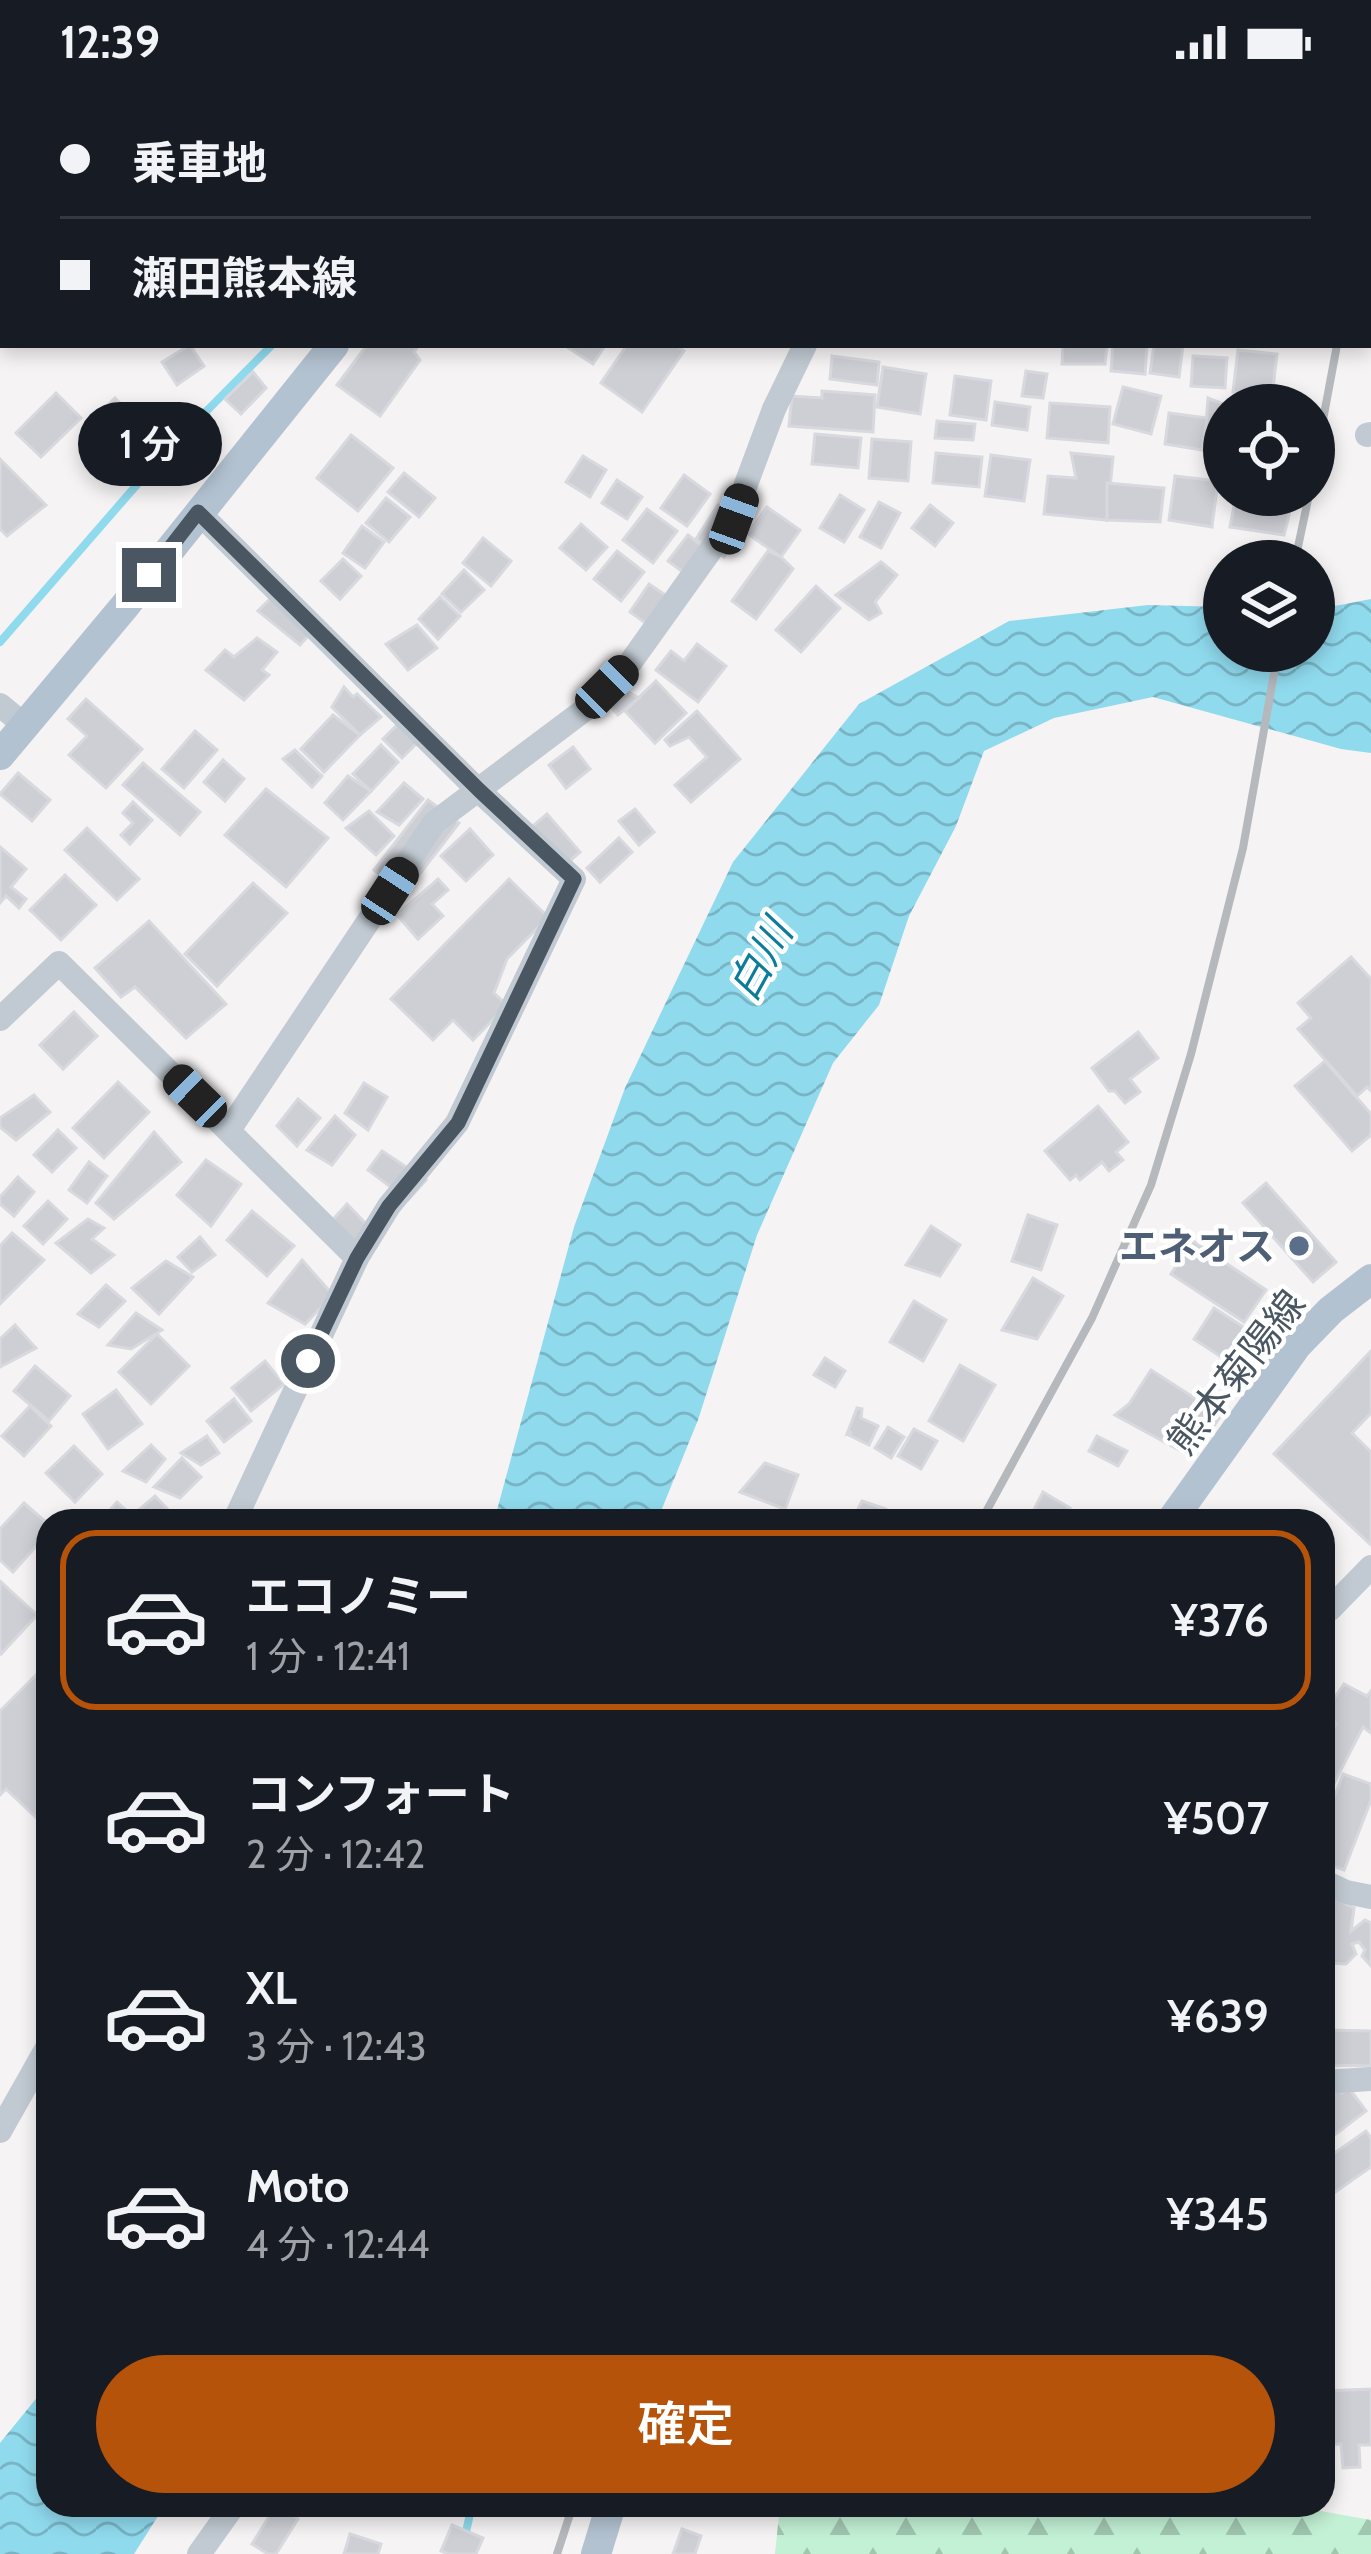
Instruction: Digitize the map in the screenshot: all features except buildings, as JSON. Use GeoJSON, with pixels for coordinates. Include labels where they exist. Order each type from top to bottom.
{"type":"FeatureCollection","features":[{"type":"Feature","properties":{"kind":"main road"},"geometry":{"type":"LineString","coordinates":[[0,755],[332,348]]}},
{"type":"Feature","properties":{"kind":"main road","name":"熊本菊陽線"},"geometry":{"type":"LineString","coordinates":[[1180,1509],[1297,1345],[1371,1279]]}},
{"type":"Feature","properties":{"kind":"main road"},"geometry":{"type":"LineString","coordinates":[[596,2554],[607,2517]]}},
{"type":"Feature","properties":{"kind":"street"},"geometry":{"type":"LineString","coordinates":[[230,1130],[434,823],[583,711],[630,663],[734,519],[774,410],[804,348]]}},
{"type":"Feature","properties":{"kind":"street"},"geometry":{"type":"LineString","coordinates":[[198,512],[574,879],[458,1123],[389,1206],[357,1258],[240,1509]]}},
{"type":"Feature","properties":{"kind":"street"},"geometry":{"type":"LineString","coordinates":[[0,705],[24,725]]}},
{"type":"Feature","properties":{"kind":"street"},"geometry":{"type":"LineString","coordinates":[[0,1019],[59,962],[357,1258]]}},
{"type":"Feature","properties":{"kind":"street"},"geometry":{"type":"LineString","coordinates":[[1335,1604],[1371,1567]]}},
{"type":"Feature","properties":{"kind":"street"},"geometry":{"type":"LineString","coordinates":[[1335,1887],[1371,1897]]}},
{"type":"Feature","properties":{"kind":"street"},"geometry":{"type":"LineString","coordinates":[[0,2132],[36,2068]]}},
{"type":"Feature","properties":{"kind":"street"},"geometry":{"type":"LineString","coordinates":[[1335,2081],[1371,2079]]}},
{"type":"Feature","properties":{"kind":"street"},"geometry":{"type":"LineString","coordinates":[[199,2554],[225,2517]]}},
{"type":"Feature","properties":{"kind":"green space"},"geometry":{"type":"Polygon","coordinates":[[[1335,2514],[1371,2520],[1371,2554],[775,2554],[779,2517],[1335,2514]]]}},
{"type":"Feature","properties":{"kind":"water","name":"白川"},"geometry":{"type":"Polygon","coordinates":[[[1371,599],[1371,753],[1153,697],[1054,718],[984,751],[956,826],[909,916],[879,1005],[833,1063],[757,1235],[698,1420],[662,1509],[497,1509],[574,1227],[625,1088],[733,862],[859,704],[1009,621],[1148,605],[1203,606],[1203,672],[1335,672],[1335,606],[1371,599]]]}},
{"type":"Feature","properties":{"kind":"water"},"geometry":{"type":"Polygon","coordinates":[[[36,2399],[36,2517],[157,2517],[134,2554],[0,2554],[0,2443],[36,2399]]]}},
{"type":"Feature","properties":{"kind":"waterway"},"geometry":{"type":"LineString","coordinates":[[0,642],[161,457],[269,348]]}},
{"type":"Feature","properties":{"kind":"waterway"},"geometry":{"type":"LineString","coordinates":[[461,2554],[469,2517]]}},
{"type":"Feature","properties":{"kind":"railway"},"geometry":{"type":"LineString","coordinates":[[1330,384],[1336,348]]}},
{"type":"Feature","properties":{"kind":"railway"},"geometry":{"type":"LineString","coordinates":[[1299,540],[1305,516]]}},
{"type":"Feature","properties":{"kind":"railway"},"geometry":{"type":"LineString","coordinates":[[988,1509],[1092,1318],[1151,1185],[1191,1054],[1243,848],[1274,672]]}},
{"type":"Feature","properties":{"kind":"railway"},"geometry":{"type":"LineString","coordinates":[[557,2554],[569,2517]]}},
{"type":"Feature","properties":{"kind":"place","name":"エネオス"},"geometry":{"type":"Point","coordinates":[1299,1246]}},
{"type":"Feature","properties":{"kind":"route"},"geometry":{"type":"LineString","coordinates":[[149,575],[198,512],[574,879],[458,1123],[389,1206],[357,1258],[308,1361]]}}]}
